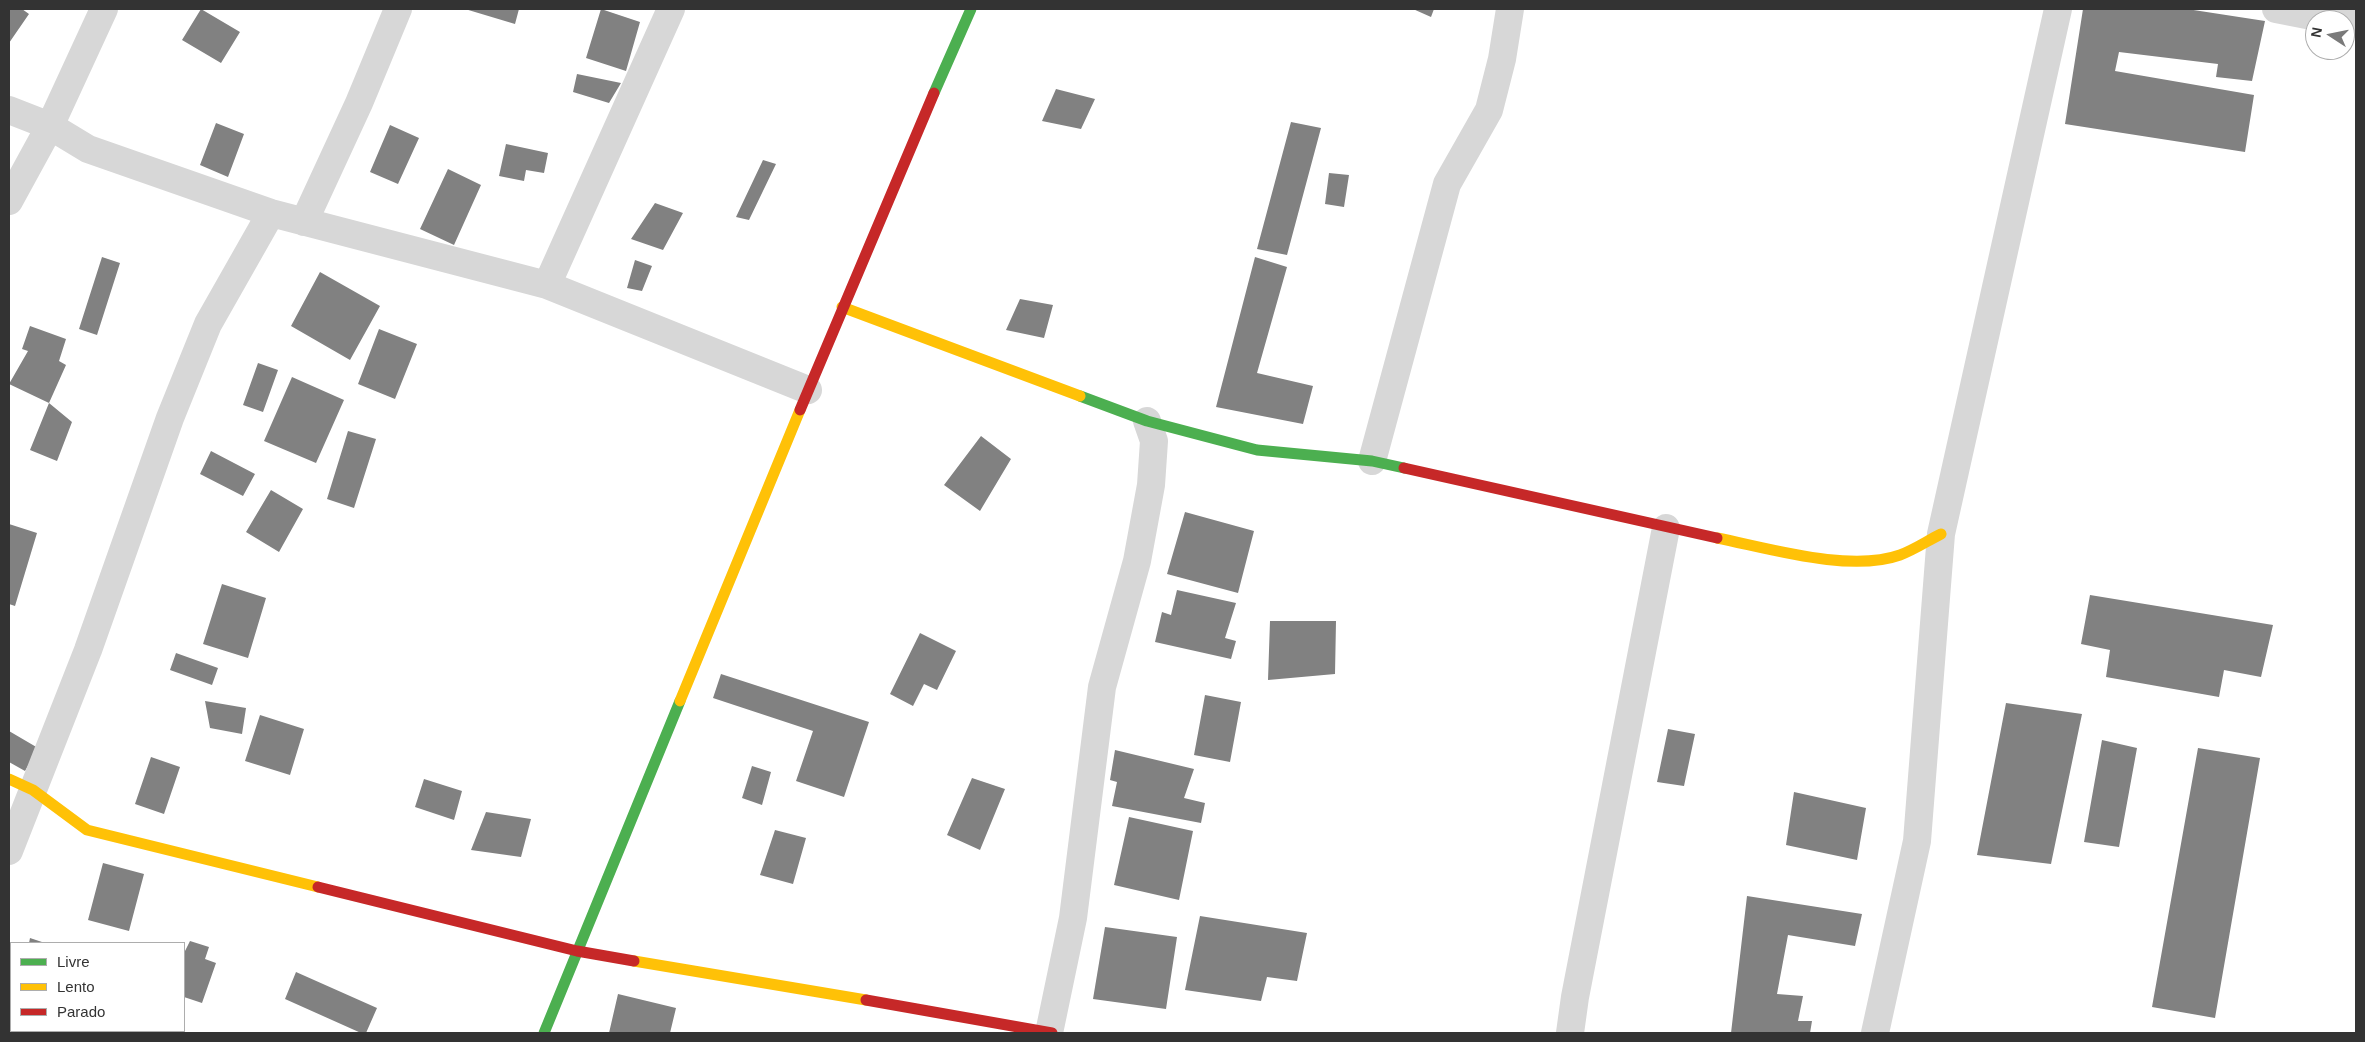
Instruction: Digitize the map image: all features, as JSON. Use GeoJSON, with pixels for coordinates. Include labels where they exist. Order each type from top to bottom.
{"type":"FeatureCollection","features":[{"type":"Feature","properties":{"kind":"street"},"geometry":{"type":"LineString","coordinates":[[9,201],[50,126],[104,9]]}},
{"type":"Feature","properties":{"kind":"street"},"geometry":{"type":"LineString","coordinates":[[304,222],[359,102],[398,9]]}},
{"type":"Feature","properties":{"kind":"street"},"geometry":{"type":"LineString","coordinates":[[547,285],[671,9]]}},
{"type":"Feature","properties":{"kind":"street"},"geometry":{"type":"LineString","coordinates":[[544,1033],[842,307],[971,9]]}},
{"type":"Feature","properties":{"kind":"street"},"geometry":{"type":"LineString","coordinates":[[1372,461],[1447,184],[1489,110],[1502,59],[1510,9]]}},
{"type":"Feature","properties":{"kind":"street"},"geometry":{"type":"LineString","coordinates":[[1875,1033],[1917,841],[1941,534],[2058,9]]}},
{"type":"Feature","properties":{"kind":"street"},"geometry":{"type":"LineString","coordinates":[[2276,9],[2305,15]]}},
{"type":"Feature","properties":{"kind":"street"},"geometry":{"type":"LineString","coordinates":[[9,110],[50,126],[88,150],[271,213],[547,285],[808,390]]}},
{"type":"Feature","properties":{"kind":"street"},"geometry":{"type":"LineString","coordinates":[[9,851],[88,650],[170,418],[208,324],[271,213]]}},
{"type":"Feature","properties":{"kind":"street"},"geometry":{"type":"LineString","coordinates":[[842,307],[1147,421],[1257,450],[1372,461],[1666,528],[1831,560],[1869,561],[1899,554],[1941,534]]}},
{"type":"Feature","properties":{"kind":"street"},"geometry":{"type":"LineString","coordinates":[[9,779],[33,790],[87,830],[578,951],[997,1028],[1050,1033],[1074,918],[1102,688],[1137,561],[1151,485],[1154,441],[1147,421]]}},
{"type":"Feature","properties":{"kind":"street"},"geometry":{"type":"LineString","coordinates":[[1570,1033],[1575,997],[1666,528]]}},
{"type":"Feature","properties":{"kind":"building"},"geometry":{"type":"Polygon","coordinates":[[[9,9],[22,9],[29,14],[9,43],[9,9]]]}},
{"type":"Feature","properties":{"kind":"building"},"geometry":{"type":"Polygon","coordinates":[[[201,9],[240,32],[221,63],[182,40],[201,9]]]}},
{"type":"Feature","properties":{"kind":"building"},"geometry":{"type":"Polygon","coordinates":[[[465,9],[519,9],[515,24],[465,9]]]}},
{"type":"Feature","properties":{"kind":"building"},"geometry":{"type":"Polygon","coordinates":[[[601,9],[640,22],[626,71],[586,58],[601,9]]]}},
{"type":"Feature","properties":{"kind":"building"},"geometry":{"type":"Polygon","coordinates":[[[1413,9],[1434,9],[1431,17],[1413,9]]]}},
{"type":"Feature","properties":{"kind":"building"},"geometry":{"type":"Polygon","coordinates":[[[2083,9],[2187,9],[2265,21],[2252,81],[2216,77],[2218,64],[2119,52],[2115,71],[2254,95],[2245,152],[2065,124],[2083,9]]]}},
{"type":"Feature","properties":{"kind":"building"},"geometry":{"type":"Polygon","coordinates":[[[577,74],[621,83],[609,103],[573,92],[577,74]]]}},
{"type":"Feature","properties":{"kind":"building"},"geometry":{"type":"Polygon","coordinates":[[[1056,89],[1095,99],[1081,129],[1042,121],[1056,89]]]}},
{"type":"Feature","properties":{"kind":"building"},"geometry":{"type":"Polygon","coordinates":[[[1291,122],[1321,128],[1287,255],[1257,249],[1291,122]]]}},
{"type":"Feature","properties":{"kind":"building"},"geometry":{"type":"Polygon","coordinates":[[[216,123],[244,134],[228,177],[200,165],[216,123]]]}},
{"type":"Feature","properties":{"kind":"building"},"geometry":{"type":"Polygon","coordinates":[[[390,125],[419,138],[398,184],[370,172],[390,125]]]}},
{"type":"Feature","properties":{"kind":"building"},"geometry":{"type":"Polygon","coordinates":[[[506,144],[548,153],[544,173],[526,170],[524,181],[499,176],[506,144]]]}},
{"type":"Feature","properties":{"kind":"building"},"geometry":{"type":"Polygon","coordinates":[[[763,160],[776,164],[749,220],[736,217],[763,160]]]}},
{"type":"Feature","properties":{"kind":"building"},"geometry":{"type":"Polygon","coordinates":[[[448,169],[481,185],[454,245],[420,229],[448,169]]]}},
{"type":"Feature","properties":{"kind":"building"},"geometry":{"type":"Polygon","coordinates":[[[1329,173],[1349,175],[1344,207],[1325,204],[1329,173]]]}},
{"type":"Feature","properties":{"kind":"building"},"geometry":{"type":"Polygon","coordinates":[[[655,203],[683,213],[663,250],[631,239],[655,203]]]}},
{"type":"Feature","properties":{"kind":"building"},"geometry":{"type":"Polygon","coordinates":[[[102,257],[120,263],[97,335],[79,329],[102,257]]]}},
{"type":"Feature","properties":{"kind":"building"},"geometry":{"type":"Polygon","coordinates":[[[1255,257],[1287,267],[1257,373],[1313,386],[1303,424],[1216,407],[1255,257]]]}},
{"type":"Feature","properties":{"kind":"building"},"geometry":{"type":"Polygon","coordinates":[[[635,260],[652,266],[642,291],[627,288],[635,260]]]}},
{"type":"Feature","properties":{"kind":"building"},"geometry":{"type":"Polygon","coordinates":[[[320,272],[380,306],[350,360],[291,326],[320,272]]]}},
{"type":"Feature","properties":{"kind":"building"},"geometry":{"type":"Polygon","coordinates":[[[1020,299],[1053,305],[1044,338],[1006,330],[1020,299]]]}},
{"type":"Feature","properties":{"kind":"building"},"geometry":{"type":"Polygon","coordinates":[[[30,326],[66,339],[59,361],[66,365],[49,403],[9,384],[28,351],[22,349],[30,326]]]}},
{"type":"Feature","properties":{"kind":"building"},"geometry":{"type":"Polygon","coordinates":[[[379,329],[417,344],[395,399],[358,384],[379,329]]]}},
{"type":"Feature","properties":{"kind":"building"},"geometry":{"type":"Polygon","coordinates":[[[258,363],[278,370],[263,412],[243,405],[258,363]]]}},
{"type":"Feature","properties":{"kind":"building"},"geometry":{"type":"Polygon","coordinates":[[[292,377],[344,400],[316,463],[264,441],[292,377]]]}},
{"type":"Feature","properties":{"kind":"building"},"geometry":{"type":"Polygon","coordinates":[[[49,403],[72,422],[57,461],[30,450],[49,403]]]}},
{"type":"Feature","properties":{"kind":"building"},"geometry":{"type":"Polygon","coordinates":[[[348,431],[376,439],[354,508],[327,499],[348,431]]]}},
{"type":"Feature","properties":{"kind":"building"},"geometry":{"type":"Polygon","coordinates":[[[981,436],[1011,459],[980,511],[944,485],[981,436]]]}},
{"type":"Feature","properties":{"kind":"building"},"geometry":{"type":"Polygon","coordinates":[[[211,451],[255,474],[243,496],[200,474],[211,451]]]}},
{"type":"Feature","properties":{"kind":"building"},"geometry":{"type":"Polygon","coordinates":[[[271,490],[303,509],[279,552],[246,532],[271,490]]]}},
{"type":"Feature","properties":{"kind":"building"},"geometry":{"type":"Polygon","coordinates":[[[1185,512],[1254,531],[1238,593],[1167,574],[1185,512]]]}},
{"type":"Feature","properties":{"kind":"building"},"geometry":{"type":"Polygon","coordinates":[[[9,524],[37,533],[15,606],[9,604],[9,524]]]}},
{"type":"Feature","properties":{"kind":"building"},"geometry":{"type":"Polygon","coordinates":[[[222,584],[266,598],[248,658],[203,644],[222,584]]]}},
{"type":"Feature","properties":{"kind":"building"},"geometry":{"type":"Polygon","coordinates":[[[1177,590],[1236,603],[1225,638],[1236,641],[1231,659],[1155,642],[1162,612],[1171,615],[1177,590]]]}},
{"type":"Feature","properties":{"kind":"building"},"geometry":{"type":"Polygon","coordinates":[[[2090,595],[2273,625],[2261,677],[2224,670],[2219,697],[2106,677],[2110,650],[2081,644],[2090,595]]]}},
{"type":"Feature","properties":{"kind":"building"},"geometry":{"type":"Polygon","coordinates":[[[1270,621],[1336,621],[1335,674],[1268,680],[1270,621]]]}},
{"type":"Feature","properties":{"kind":"building"},"geometry":{"type":"Polygon","coordinates":[[[920,633],[956,651],[937,690],[924,684],[913,706],[890,694],[920,633]]]}},
{"type":"Feature","properties":{"kind":"building"},"geometry":{"type":"Polygon","coordinates":[[[176,653],[218,668],[212,685],[170,670],[176,653]]]}},
{"type":"Feature","properties":{"kind":"building"},"geometry":{"type":"Polygon","coordinates":[[[721,674],[869,722],[844,797],[796,781],[813,731],[713,698],[721,674]]]}},
{"type":"Feature","properties":{"kind":"building"},"geometry":{"type":"Polygon","coordinates":[[[1205,695],[1241,702],[1230,762],[1194,755],[1205,695]]]}},
{"type":"Feature","properties":{"kind":"building"},"geometry":{"type":"Polygon","coordinates":[[[205,701],[246,708],[242,734],[210,728],[205,701]]]}},
{"type":"Feature","properties":{"kind":"building"},"geometry":{"type":"Polygon","coordinates":[[[2006,703],[2082,714],[2051,864],[1977,855],[2006,703]]]}},
{"type":"Feature","properties":{"kind":"building"},"geometry":{"type":"Polygon","coordinates":[[[260,715],[304,729],[290,775],[245,761],[260,715]]]}},
{"type":"Feature","properties":{"kind":"building"},"geometry":{"type":"Polygon","coordinates":[[[1668,729],[1695,734],[1684,786],[1657,782],[1668,729]]]}},
{"type":"Feature","properties":{"kind":"building"},"geometry":{"type":"Polygon","coordinates":[[[9,731],[38,748],[25,771],[9,762],[9,731]]]}},
{"type":"Feature","properties":{"kind":"building"},"geometry":{"type":"Polygon","coordinates":[[[2102,740],[2137,748],[2119,847],[2084,842],[2102,740]]]}},
{"type":"Feature","properties":{"kind":"building"},"geometry":{"type":"Polygon","coordinates":[[[2198,748],[2260,758],[2215,1018],[2152,1007],[2198,748]]]}},
{"type":"Feature","properties":{"kind":"building"},"geometry":{"type":"Polygon","coordinates":[[[1115,750],[1194,769],[1184,798],[1205,803],[1201,823],[1112,806],[1117,782],[1110,780],[1115,750]]]}},
{"type":"Feature","properties":{"kind":"building"},"geometry":{"type":"Polygon","coordinates":[[[151,757],[180,767],[164,814],[135,804],[151,757]]]}},
{"type":"Feature","properties":{"kind":"building"},"geometry":{"type":"Polygon","coordinates":[[[752,766],[771,772],[762,805],[742,798],[752,766]]]}},
{"type":"Feature","properties":{"kind":"building"},"geometry":{"type":"Polygon","coordinates":[[[972,778],[1005,789],[980,850],[947,835],[972,778]]]}},
{"type":"Feature","properties":{"kind":"building"},"geometry":{"type":"Polygon","coordinates":[[[424,779],[462,791],[454,820],[415,807],[424,779]]]}},
{"type":"Feature","properties":{"kind":"building"},"geometry":{"type":"Polygon","coordinates":[[[1794,792],[1866,808],[1857,860],[1786,845],[1794,792]]]}},
{"type":"Feature","properties":{"kind":"building"},"geometry":{"type":"Polygon","coordinates":[[[486,812],[531,819],[521,857],[471,850],[486,812]]]}},
{"type":"Feature","properties":{"kind":"building"},"geometry":{"type":"Polygon","coordinates":[[[1129,817],[1193,831],[1179,900],[1114,885],[1129,817]]]}},
{"type":"Feature","properties":{"kind":"building"},"geometry":{"type":"Polygon","coordinates":[[[775,830],[806,838],[793,884],[760,875],[775,830]]]}},
{"type":"Feature","properties":{"kind":"building"},"geometry":{"type":"Polygon","coordinates":[[[103,863],[144,874],[129,931],[88,920],[103,863]]]}},
{"type":"Feature","properties":{"kind":"building"},"geometry":{"type":"Polygon","coordinates":[[[1747,896],[1862,914],[1855,946],[1788,935],[1777,994],[1803,996],[1798,1021],[1812,1021],[1810,1033],[1731,1033],[1747,896]]]}},
{"type":"Feature","properties":{"kind":"building"},"geometry":{"type":"Polygon","coordinates":[[[1200,916],[1307,933],[1297,981],[1267,977],[1261,1001],[1185,990],[1200,916]]]}},
{"type":"Feature","properties":{"kind":"building"},"geometry":{"type":"Polygon","coordinates":[[[1105,927],[1177,937],[1166,1009],[1093,999],[1105,927]]]}},
{"type":"Feature","properties":{"kind":"building"},"geometry":{"type":"Polygon","coordinates":[[[30,938],[42,942],[29,942],[30,938]]]}},
{"type":"Feature","properties":{"kind":"building"},"geometry":{"type":"Polygon","coordinates":[[[190,941],[209,947],[205,959],[216,963],[202,1003],[185,997],[185,951],[190,941]]]}},
{"type":"Feature","properties":{"kind":"building"},"geometry":{"type":"Polygon","coordinates":[[[296,972],[377,1008],[366,1033],[361,1033],[285,999],[296,972]]]}},
{"type":"Feature","properties":{"kind":"building"},"geometry":{"type":"Polygon","coordinates":[[[618,994],[676,1008],[670,1033],[609,1033],[618,994]]]}},
{"type":"Feature","properties":{"kind":"building"},"geometry":{"type":"Polygon","coordinates":[[[96,1032],[128,1032],[128,1033],[96,1032]]]}},
{"type":"Feature","properties":{"kind":"traffic: fast"},"geometry":{"type":"LineString","coordinates":[[934,93],[971,9]]}},
{"type":"Feature","properties":{"kind":"traffic: fast"},"geometry":{"type":"LineString","coordinates":[[1080,396],[1147,421],[1257,450],[1372,461],[1404,468]]}},
{"type":"Feature","properties":{"kind":"traffic: fast"},"geometry":{"type":"LineString","coordinates":[[544,1033],[680,701]]}},
{"type":"Feature","properties":{"kind":"traffic: slow"},"geometry":{"type":"LineString","coordinates":[[842,307],[1080,396]]}},
{"type":"Feature","properties":{"kind":"traffic: slow"},"geometry":{"type":"LineString","coordinates":[[680,701],[800,410]]}},
{"type":"Feature","properties":{"kind":"traffic: slow"},"geometry":{"type":"LineString","coordinates":[[1717,538],[1784,553],[1834,560],[1857,561],[1880,560],[1900,555],[1941,534]]}},
{"type":"Feature","properties":{"kind":"traffic: slow"},"geometry":{"type":"LineString","coordinates":[[9,779],[33,790],[87,830],[318,887]]}},
{"type":"Feature","properties":{"kind":"traffic: slow"},"geometry":{"type":"LineString","coordinates":[[634,961],[866,1000]]}},
{"type":"Feature","properties":{"kind":"traffic: jam"},"geometry":{"type":"LineString","coordinates":[[800,410],[934,93]]}},
{"type":"Feature","properties":{"kind":"traffic: jam"},"geometry":{"type":"LineString","coordinates":[[1404,468],[1717,538]]}},
{"type":"Feature","properties":{"kind":"traffic: jam"},"geometry":{"type":"LineString","coordinates":[[318,887],[577,951],[634,961]]}},
{"type":"Feature","properties":{"kind":"traffic: jam"},"geometry":{"type":"LineString","coordinates":[[866,1000],[1052,1033]]}}]}
